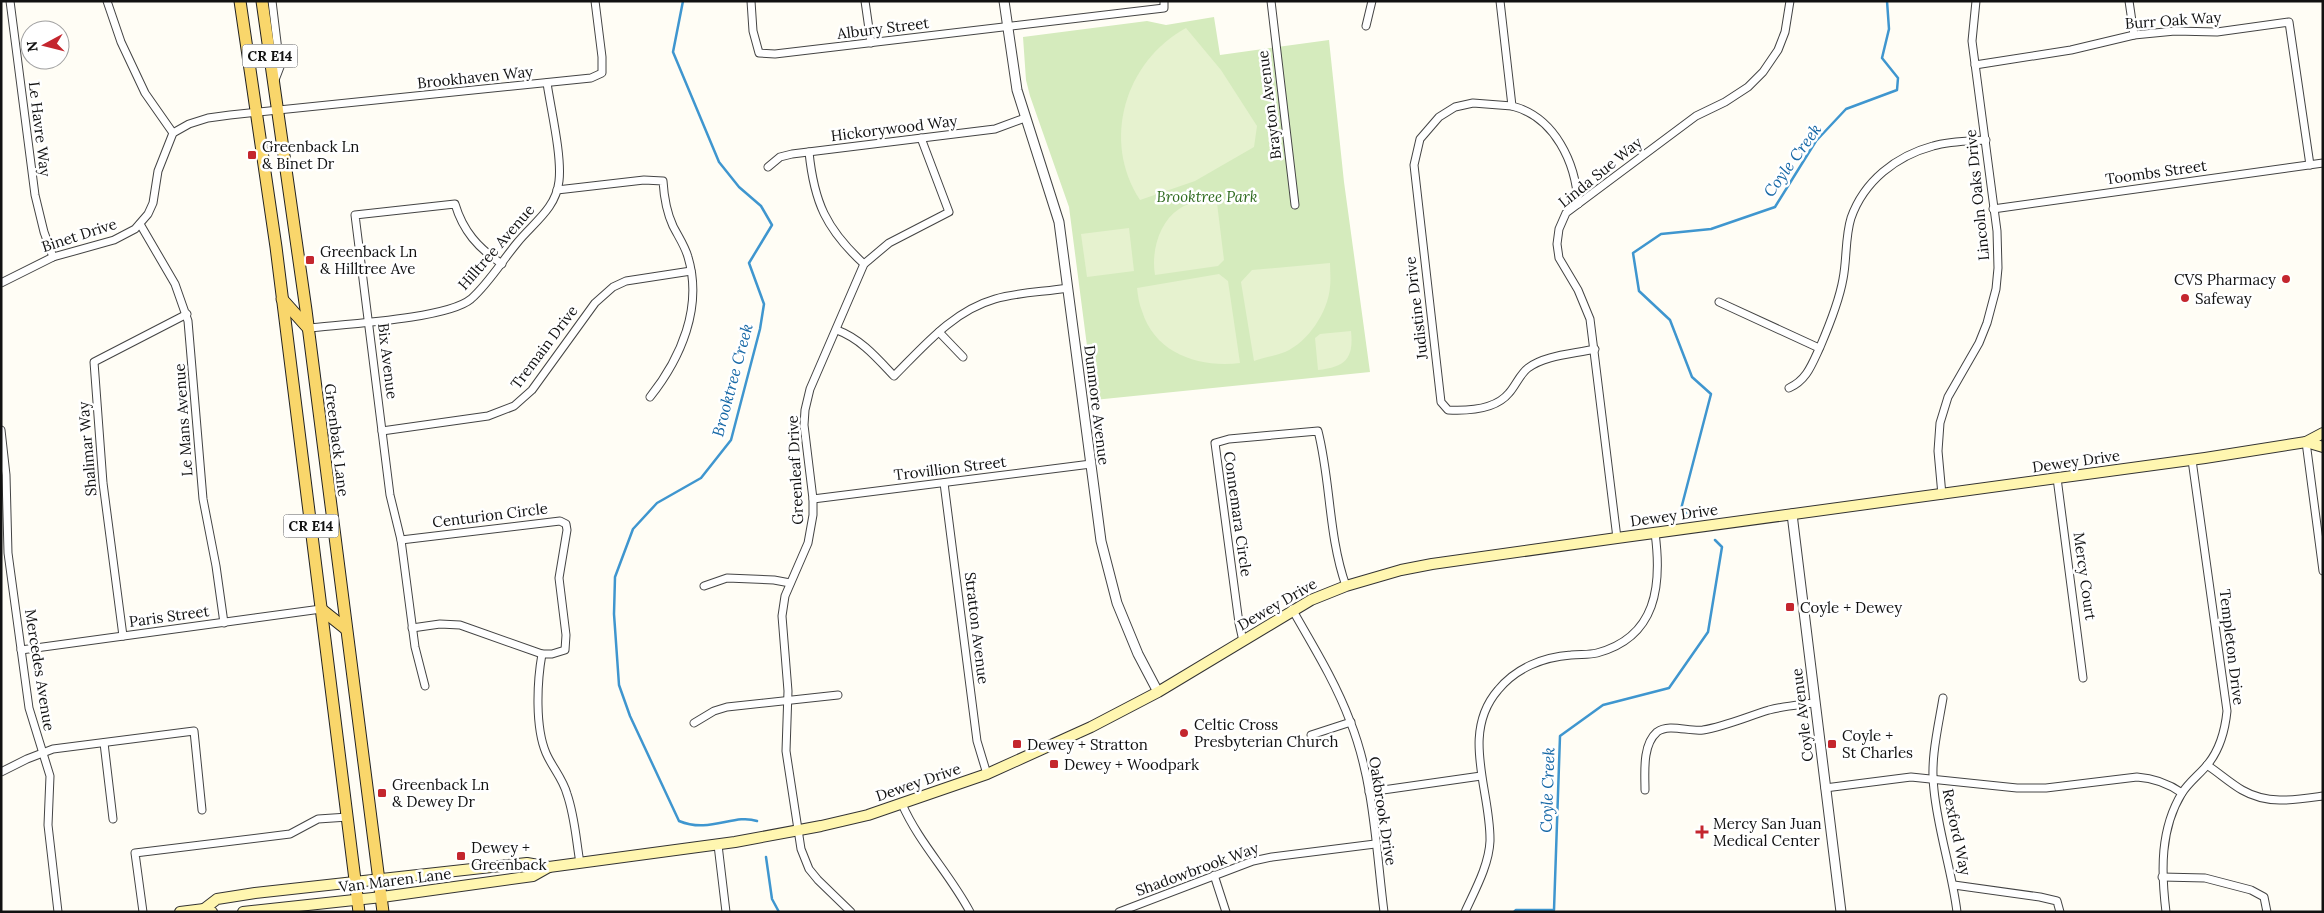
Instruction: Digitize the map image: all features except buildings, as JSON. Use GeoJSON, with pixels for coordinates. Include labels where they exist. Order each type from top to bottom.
{"type":"FeatureCollection","features":[{"type":"Feature","properties":{"kind":"main road","name":"CR E14"},"geometry":{"type":"LineString","coordinates":[[240,1],[282,299],[358,906]]}},
{"type":"Feature","properties":{"kind":"main road","name":"Greenback Lane"},"geometry":{"type":"LineString","coordinates":[[262,1],[308,328],[384,912]]}},
{"type":"Feature","properties":{"kind":"main road"},"geometry":{"type":"LineString","coordinates":[[282,299],[308,328]]}},
{"type":"Feature","properties":{"kind":"main road","name":"Dewey Drive"},"geometry":{"type":"LineString","coordinates":[[356,881],[527,862],[549,867],[718,845],[868,815],[987,774],[1091,727],[1158,692],[1292,610],[1346,586],[1432,564],[2192,460],[2306,442],[2323,433]]}},
{"type":"Feature","properties":{"kind":"main road","name":"Dewey Drive"},"geometry":{"type":"LineString","coordinates":[[2306,442],[2323,447]]}},
{"type":"Feature","properties":{"kind":"main road"},"geometry":{"type":"LineString","coordinates":[[321,609],[346,629]]}},
{"type":"Feature","properties":{"kind":"main road","name":"Van Maren Lane"},"geometry":{"type":"LineString","coordinates":[[245,912],[358,906],[382,897],[533,876],[549,867]]}},
{"type":"Feature","properties":{"kind":"main road","name":"Van Maren Lane"},"geometry":{"type":"LineString","coordinates":[[180,912],[208,910],[217,899],[356,881]]}},
{"type":"Feature","properties":{"kind":"street","name":"Le Havre Way"},"geometry":{"type":"LineString","coordinates":[[10,1],[35,196],[53,258]]}},
{"type":"Feature","properties":{"kind":"street"},"geometry":{"type":"LineString","coordinates":[[107,1],[121,42],[145,93],[172,133],[189,124],[208,118],[278,111]]}},
{"type":"Feature","properties":{"kind":"street"},"geometry":{"type":"LineString","coordinates":[[272,1],[280,67],[273,82]]}},
{"type":"Feature","properties":{"kind":"street","name":"Brookhaven Way"},"geometry":{"type":"LineString","coordinates":[[278,111],[591,78],[602,73],[602,56],[595,1]]}},
{"type":"Feature","properties":{"kind":"street","name":"Albury Street"},"geometry":{"type":"LineString","coordinates":[[752,1],[753,31],[759,53],[775,54],[1010,28],[1164,8],[1164,1]]}},
{"type":"Feature","properties":{"kind":"street"},"geometry":{"type":"LineString","coordinates":[[865,1],[871,43]]}},
{"type":"Feature","properties":{"kind":"street","name":"Dunmore Avenue"},"geometry":{"type":"LineString","coordinates":[[1004,1],[1010,28],[1015,75],[1025,118],[1056,209],[1101,541],[1108,572],[1128,632],[1158,692]]}},
{"type":"Feature","properties":{"kind":"street","name":"Brayton Avenue"},"geometry":{"type":"LineString","coordinates":[[1271,1],[1295,205]]}},
{"type":"Feature","properties":{"kind":"street"},"geometry":{"type":"LineString","coordinates":[[1366,26],[1372,1]]}},
{"type":"Feature","properties":{"kind":"street"},"geometry":{"type":"LineString","coordinates":[[1500,1],[1512,106],[1533,116],[1559,141],[1572,167],[1578,204]]}},
{"type":"Feature","properties":{"kind":"street","name":"Linda Sue Way"},"geometry":{"type":"LineString","coordinates":[[1617,538],[1590,319],[1584,303],[1559,258],[1557,244],[1560,229],[1566,214],[1578,204],[1696,116],[1748,87],[1763,72],[1778,50],[1785,32],[1790,1]]}},
{"type":"Feature","properties":{"kind":"street","name":"Lincoln Oaks Drive"},"geometry":{"type":"LineString","coordinates":[[1942,495],[1938,451],[1943,410],[1954,385],[1979,343],[1987,323],[1996,289],[1998,247],[1972,35],[1976,1]]}},
{"type":"Feature","properties":{"kind":"street"},"geometry":{"type":"LineString","coordinates":[[2129,1],[2134,35]]}},
{"type":"Feature","properties":{"kind":"street","name":"Burr Oak Way"},"geometry":{"type":"LineString","coordinates":[[1975,65],[2062,52],[2134,35],[2176,31],[2217,32],[2289,22],[2310,165]]}},
{"type":"Feature","properties":{"kind":"street","name":"Hilltree Avenue"},"geometry":{"type":"LineString","coordinates":[[308,328],[450,310],[471,299],[502,264],[517,242],[548,208],[557,190],[559,169],[547,83]]}},
{"type":"Feature","properties":{"kind":"street","name":"Judistine Drive"},"geometry":{"type":"LineString","coordinates":[[1512,106],[1473,103],[1455,107],[1439,117],[1420,139],[1414,165],[1440,402],[1448,410],[1460,411],[1486,407],[1496,403],[1508,394],[1526,369],[1539,361],[1594,349]]}},
{"type":"Feature","properties":{"kind":"street","name":"Hickorywood Way"},"geometry":{"type":"LineString","coordinates":[[768,167],[786,155],[995,130],[1025,118]]}},
{"type":"Feature","properties":{"kind":"street","name":"Binet Drive"},"geometry":{"type":"LineString","coordinates":[[1,283],[53,258],[125,236],[140,224],[153,203],[158,171],[172,133]]}},
{"type":"Feature","properties":{"kind":"street","name":"Greenleaf Drive"},"geometry":{"type":"LineString","coordinates":[[851,912],[827,890],[809,869],[801,849],[786,751],[788,700],[782,616],[790,583],[808,543],[811,531],[813,499],[804,425],[810,389],[864,264],[889,243],[949,212],[921,138]]}},
{"type":"Feature","properties":{"kind":"street"},"geometry":{"type":"LineString","coordinates":[[1789,388],[1808,374],[1827,331],[1843,280],[1851,219],[1865,191],[1881,173],[1901,157],[1934,145],[1986,140]]}},
{"type":"Feature","properties":{"kind":"street"},"geometry":{"type":"LineString","coordinates":[[809,152],[814,186],[823,211],[844,246],[864,264]]}},
{"type":"Feature","properties":{"kind":"street","name":"Toombs Street"},"geometry":{"type":"LineString","coordinates":[[1994,209],[2323,163]]}},
{"type":"Feature","properties":{"kind":"street"},"geometry":{"type":"LineString","coordinates":[[557,190],[644,180],[663,181],[668,214],[688,257],[691,271],[692,307],[686,332],[670,367],[650,397]]}},
{"type":"Feature","properties":{"kind":"street","name":"Bix Avenue"},"geometry":{"type":"LineString","coordinates":[[425,686],[420,671],[412,628],[401,540],[390,495],[355,215],[455,204],[465,229],[473,240],[502,264]]}},
{"type":"Feature","properties":{"kind":"street","name":"Le Mans Avenue"},"geometry":{"type":"LineString","coordinates":[[140,224],[175,284],[187,314],[191,338],[203,499],[216,566],[224,623]]}},
{"type":"Feature","properties":{"kind":"street","name":"Tremain Drive"},"geometry":{"type":"LineString","coordinates":[[382,431],[488,416],[514,406],[532,390],[595,303],[613,287],[626,281],[691,271]]}},
{"type":"Feature","properties":{"kind":"street"},"geometry":{"type":"LineString","coordinates":[[837,330],[867,348],[894,376],[938,332],[957,317],[975,307],[994,299],[1068,288]]}},
{"type":"Feature","properties":{"kind":"street"},"geometry":{"type":"LineString","coordinates":[[1719,302],[1819,348]]}},
{"type":"Feature","properties":{"kind":"street","name":"Shalimar Way"},"geometry":{"type":"LineString","coordinates":[[123,636],[103,484],[94,362],[187,314]]}},
{"type":"Feature","properties":{"kind":"street"},"geometry":{"type":"LineString","coordinates":[[938,332],[963,357]]}},
{"type":"Feature","properties":{"kind":"street","name":"Mercedes Avenue"},"geometry":{"type":"LineString","coordinates":[[1,430],[6,475],[8,553],[29,708],[50,776],[48,825],[58,912]]}},
{"type":"Feature","properties":{"kind":"street","name":"Connemara Circle"},"geometry":{"type":"LineString","coordinates":[[1243,640],[1233,584],[1215,443],[1229,439],[1318,431],[1322,448],[1334,543],[1346,586]]}},
{"type":"Feature","properties":{"kind":"street"},"geometry":{"type":"LineString","coordinates":[[2306,442],[2323,571]]}},
{"type":"Feature","properties":{"kind":"street","name":"Templeton Drive"},"geometry":{"type":"LineString","coordinates":[[2166,912],[2162,877],[2163,850],[2172,813],[2182,793],[2207,765],[2223,736],[2227,711],[2192,460]]}},
{"type":"Feature","properties":{"kind":"street","name":"Trovillion Street"},"geometry":{"type":"LineString","coordinates":[[813,499],[1091,464]]}},
{"type":"Feature","properties":{"kind":"street","name":"Mercy Court"},"geometry":{"type":"LineString","coordinates":[[2058,478],[2083,678]]}},
{"type":"Feature","properties":{"kind":"street","name":"Stratton Avenue"},"geometry":{"type":"LineString","coordinates":[[944,483],[977,741],[987,774]]}},
{"type":"Feature","properties":{"kind":"street","name":"Coyle Avenue"},"geometry":{"type":"LineString","coordinates":[[1792,514],[1841,912]]}},
{"type":"Feature","properties":{"kind":"street","name":"Centurion Circle"},"geometry":{"type":"LineString","coordinates":[[401,540],[547,522],[560,521],[566,524],[568,536],[560,563],[559,578],[566,635],[565,650],[552,654],[542,654]]}},
{"type":"Feature","properties":{"kind":"street"},"geometry":{"type":"LineString","coordinates":[[1465,912],[1488,854],[1490,827],[1478,746],[1480,730],[1490,702],[1506,682],[1537,662],[1560,656],[1596,653],[1610,648],[1640,626],[1651,609],[1658,588],[1659,560],[1655,534]]}},
{"type":"Feature","properties":{"kind":"street"},"geometry":{"type":"LineString","coordinates":[[704,586],[727,578],[790,583]]}},
{"type":"Feature","properties":{"kind":"street","name":"Paris Street"},"geometry":{"type":"LineString","coordinates":[[21,650],[321,609]]}},
{"type":"Feature","properties":{"kind":"street","name":"Oakbrook Drive"},"geometry":{"type":"LineString","coordinates":[[1292,610],[1330,674],[1351,722],[1369,792],[1384,912]]}},
{"type":"Feature","properties":{"kind":"street"},"geometry":{"type":"LineString","coordinates":[[412,628],[440,624],[460,625],[542,654],[537,691],[542,736],[545,752],[567,792],[573,813],[580,863]]}},
{"type":"Feature","properties":{"kind":"street"},"geometry":{"type":"LineString","coordinates":[[694,723],[714,711],[727,707],[838,695]]}},
{"type":"Feature","properties":{"kind":"street","name":"Rexford Way"},"geometry":{"type":"LineString","coordinates":[[1943,698],[1933,778],[1937,813],[1954,885],[1958,912]]}},
{"type":"Feature","properties":{"kind":"street"},"geometry":{"type":"LineString","coordinates":[[1645,790],[1647,752],[1652,738],[1658,732],[1664,729],[1711,729],[1774,709],[1814,703]]}},
{"type":"Feature","properties":{"kind":"street"},"geometry":{"type":"LineString","coordinates":[[1311,735],[1351,722]]}},
{"type":"Feature","properties":{"kind":"street"},"geometry":{"type":"LineString","coordinates":[[1,772],[42,752],[194,731],[202,810]]}},
{"type":"Feature","properties":{"kind":"street"},"geometry":{"type":"LineString","coordinates":[[104,743],[113,819]]}},
{"type":"Feature","properties":{"kind":"street"},"geometry":{"type":"LineString","coordinates":[[2207,765],[2242,790],[2261,798],[2288,800],[2323,796]]}},
{"type":"Feature","properties":{"kind":"street"},"geometry":{"type":"LineString","coordinates":[[1369,792],[1481,776]]}},
{"type":"Feature","properties":{"kind":"street"},"geometry":{"type":"LineString","coordinates":[[1825,788],[1911,777],[2017,788],[2046,788],[2147,778],[2171,786],[2182,793]]}},
{"type":"Feature","properties":{"kind":"street"},"geometry":{"type":"LineString","coordinates":[[902,804],[914,830],[957,889],[970,912]]}},
{"type":"Feature","properties":{"kind":"street"},"geometry":{"type":"LineString","coordinates":[[143,912],[135,853],[290,834],[318,819],[348,817]]}},
{"type":"Feature","properties":{"kind":"street","name":"Shadowbrook Way"},"geometry":{"type":"LineString","coordinates":[[1119,912],[1214,874],[1272,857],[1375,844]]}},
{"type":"Feature","properties":{"kind":"street"},"geometry":{"type":"LineString","coordinates":[[718,845],[726,912]]}},
{"type":"Feature","properties":{"kind":"street"},"geometry":{"type":"LineString","coordinates":[[1214,874],[1226,912]]}},
{"type":"Feature","properties":{"kind":"street"},"geometry":{"type":"LineString","coordinates":[[2162,877],[2205,878],[2251,890],[2264,897],[2267,912]]}},
{"type":"Feature","properties":{"kind":"street"},"geometry":{"type":"LineString","coordinates":[[1954,885],[2057,901],[2060,912]]}},
{"type":"Feature","properties":{"kind":"green space","name":"Brooktree Park"},"geometry":{"type":"Polygon","coordinates":[[[1214,17],[1220,55],[1329,40],[1344,182],[1370,372],[1094,400],[1069,207],[1030,96],[1026,80],[1023,37],[1147,21],[1166,25],[1214,17]]]}},
{"type":"Feature","properties":{"kind":"green space"},"geometry":{"type":"Polygon","coordinates":[[[1186,28],[1221,70],[1257,126],[1254,147],[1195,181],[1140,200],[1128,177],[1122,153],[1121,128],[1126,104],[1134,81],[1148,60],[1165,42],[1186,28]]]}},
{"type":"Feature","properties":{"kind":"green space"},"geometry":{"type":"Polygon","coordinates":[[[1216,195],[1224,260],[1218,266],[1155,275],[1154,257],[1156,247],[1166,222],[1179,209],[1216,195]]]}},
{"type":"Feature","properties":{"kind":"green space"},"geometry":{"type":"Polygon","coordinates":[[[1129,228],[1134,271],[1087,277],[1081,234],[1129,228]]]}},
{"type":"Feature","properties":{"kind":"green space"},"geometry":{"type":"Polygon","coordinates":[[[1330,263],[1328,297],[1321,316],[1309,334],[1285,352],[1254,361],[1241,282],[1252,270],[1330,263]]]}},
{"type":"Feature","properties":{"kind":"green space"},"geometry":{"type":"Polygon","coordinates":[[[1219,274],[1228,281],[1240,363],[1210,363],[1195,360],[1168,348],[1148,326],[1139,303],[1137,288],[1219,274]]]}},
{"type":"Feature","properties":{"kind":"green space"},"geometry":{"type":"Polygon","coordinates":[[[1351,331],[1351,348],[1346,360],[1335,367],[1318,370],[1315,338],[1320,334],[1351,331]]]}},
{"type":"Feature","properties":{"kind":"waterway","name":"Brooktree Creek"},"geometry":{"type":"LineString","coordinates":[[683,1],[673,52],[719,162],[739,187],[761,206],[772,225],[749,263],[764,304],[760,329],[731,440],[701,478],[657,503],[633,529],[615,577],[614,614],[619,685],[630,716],[679,821],[701,825],[711,825],[739,819],[757,821]]}},
{"type":"Feature","properties":{"kind":"waterway","name":"Coyle Creek"},"geometry":{"type":"LineString","coordinates":[[1687,513],[1681,509],[1711,394],[1692,377],[1670,320],[1639,291],[1633,253],[1661,234],[1711,229],[1775,207],[1816,141],[1846,109],[1897,90],[1898,78],[1882,58],[1889,29],[1887,1]]}},
{"type":"Feature","properties":{"kind":"waterway","name":"Coyle Creek"},"geometry":{"type":"LineString","coordinates":[[1514,912],[1516,910],[1554,910],[1560,736],[1603,705],[1669,688],[1708,632],[1722,547],[1715,540]]}},
{"type":"Feature","properties":{"kind":"waterway"},"geometry":{"type":"LineString","coordinates":[[766,857],[772,899],[779,912]]}},
{"type":"Feature","properties":{"kind":"place","name":"Greenback Ln & Binet Dr"},"geometry":{"type":"Point","coordinates":[252,155]}},
{"type":"Feature","properties":{"kind":"place","name":"Greenback Ln & Hilltree Ave"},"geometry":{"type":"Point","coordinates":[310,260]}},
{"type":"Feature","properties":{"kind":"place","name":"CVS Pharmacy"},"geometry":{"type":"Point","coordinates":[2286,279]}},
{"type":"Feature","properties":{"kind":"place","name":"Safeway"},"geometry":{"type":"Point","coordinates":[2185,298]}},
{"type":"Feature","properties":{"kind":"place","name":"Coyle + Dewey"},"geometry":{"type":"Point","coordinates":[1790,607]}},
{"type":"Feature","properties":{"kind":"place","name":"Celtic Cross Presbyterian Church"},"geometry":{"type":"Point","coordinates":[1184,733]}},
{"type":"Feature","properties":{"kind":"place","name":"Dewey + Stratton"},"geometry":{"type":"Point","coordinates":[1017,744]}},
{"type":"Feature","properties":{"kind":"place","name":"Coyle + St Charles"},"geometry":{"type":"Point","coordinates":[1832,744]}},
{"type":"Feature","properties":{"kind":"place","name":"Dewey + Woodpark"},"geometry":{"type":"Point","coordinates":[1054,764]}},
{"type":"Feature","properties":{"kind":"place","name":"Greenback Ln & Dewey Dr"},"geometry":{"type":"Point","coordinates":[382,793]}},
{"type":"Feature","properties":{"kind":"place","name":"Mercy San Juan Medical Center"},"geometry":{"type":"Point","coordinates":[1702,832]}},
{"type":"Feature","properties":{"kind":"place","name":"Dewey + Greenback"},"geometry":{"type":"Point","coordinates":[461,856]}}]}
